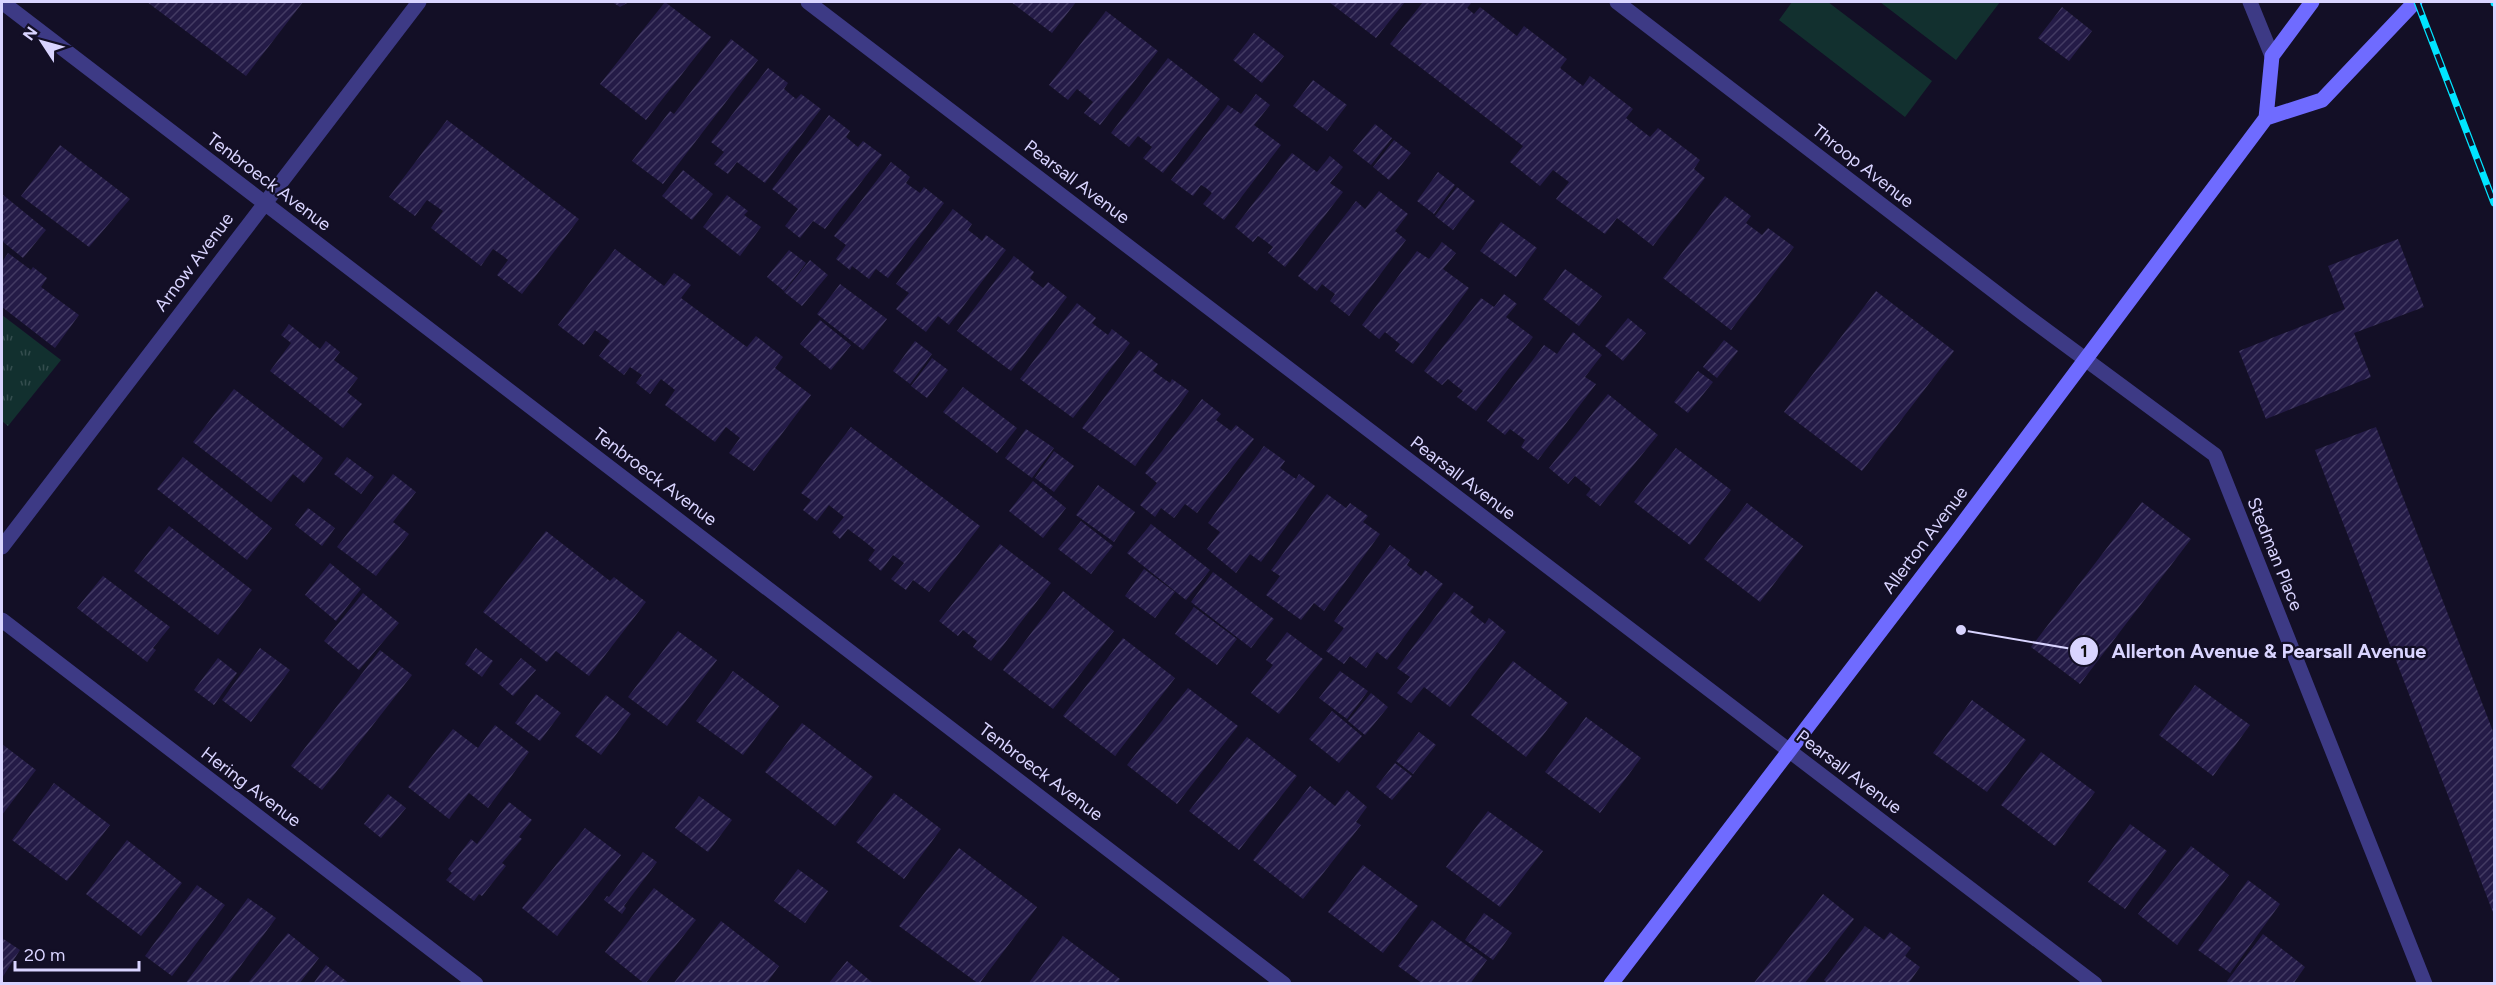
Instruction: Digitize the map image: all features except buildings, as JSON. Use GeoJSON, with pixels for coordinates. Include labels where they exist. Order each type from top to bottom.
{"type":"FeatureCollection","features":[{"type":"Feature","properties":{"kind":"main road"},"geometry":{"type":"LineString","coordinates":[[2312,2],[2272,56],[2266,118],[2322,100],[2415,2]]}},
{"type":"Feature","properties":{"kind":"main road","name":"Allerton Avenue"},"geometry":{"type":"LineString","coordinates":[[1611,984],[2266,118]]}},
{"type":"Feature","properties":{"kind":"street","name":"Tenbroeck Avenue"},"geometry":{"type":"LineString","coordinates":[[2,2],[1284,984]]}},
{"type":"Feature","properties":{"kind":"street","name":"Arnow Avenue"},"geometry":{"type":"LineString","coordinates":[[2,547],[419,2]]}},
{"type":"Feature","properties":{"kind":"street","name":"Pearsall Avenue"},"geometry":{"type":"LineString","coordinates":[[808,2],[2095,984]]}},
{"type":"Feature","properties":{"kind":"street","name":"Throop Avenue"},"geometry":{"type":"LineString","coordinates":[[1617,2],[2085,360]]}},
{"type":"Feature","properties":{"kind":"street"},"geometry":{"type":"LineString","coordinates":[[2250,2],[2272,56]]}},
{"type":"Feature","properties":{"kind":"street","name":"Stedman Place"},"geometry":{"type":"LineString","coordinates":[[2085,360],[2215,455],[2425,984]]}},
{"type":"Feature","properties":{"kind":"street","name":"Hering Avenue"},"geometry":{"type":"LineString","coordinates":[[2,620],[476,984]]}},
{"type":"Feature","properties":{"kind":"green space"},"geometry":{"type":"Polygon","coordinates":[[[1792,2],[1828,2],[1932,81],[1905,117],[1779,20],[1792,2]]]}},
{"type":"Feature","properties":{"kind":"green space"},"geometry":{"type":"Polygon","coordinates":[[[1880,2],[2000,2],[1956,60],[1880,2]]]}},
{"type":"Feature","properties":{"kind":"green space"},"geometry":{"type":"Polygon","coordinates":[[[2,315],[61,360],[8,426],[2,421],[2,315]]]}},
{"type":"Feature","properties":{"kind":"railway"},"geometry":{"type":"LineString","coordinates":[[2417,2],[2494,203]]}},
{"type":"Feature","properties":{"kind":"place","name":"Allerton Avenue & Pearsall Avenue"},"geometry":{"type":"Point","coordinates":[1961,630]}}]}
